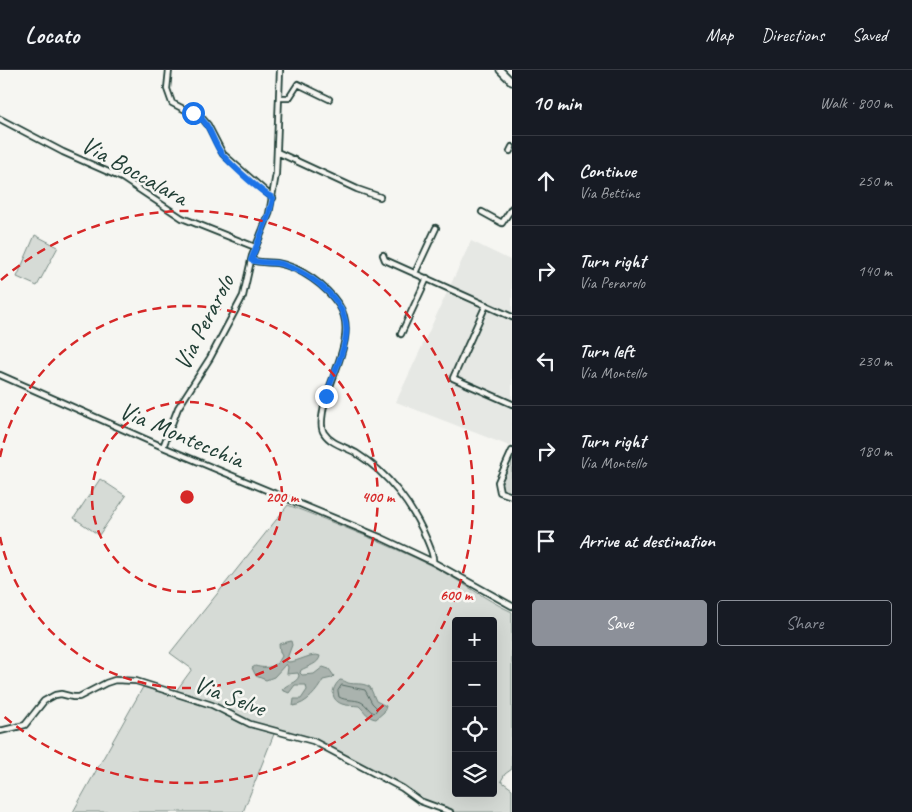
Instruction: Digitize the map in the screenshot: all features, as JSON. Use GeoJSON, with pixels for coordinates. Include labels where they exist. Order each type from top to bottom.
{"type":"FeatureCollection","features":[{"type":"Feature","properties":{"kind":"main road"},"geometry":{"type":"LineString","coordinates":[[500,70],[512,82]]}},
{"type":"Feature","properties":{"kind":"street"},"geometry":{"type":"LineString","coordinates":[[169,70],[167,89],[172,103],[203,119],[208,125],[222,154],[273,198]]}},
{"type":"Feature","properties":{"kind":"street","name":"Via Perarolo"},"geometry":{"type":"LineString","coordinates":[[163,446],[178,408],[210,358],[242,296],[251,260],[269,214],[273,198],[277,152],[280,70]]}},
{"type":"Feature","properties":{"kind":"street"},"geometry":{"type":"LineString","coordinates":[[280,98],[289,98],[298,84],[329,99]]}},
{"type":"Feature","properties":{"kind":"street","name":"Via Boccalara"},"geometry":{"type":"LineString","coordinates":[[0,119],[63,152],[122,178],[182,218],[255,248]]}},
{"type":"Feature","properties":{"kind":"street"},"geometry":{"type":"LineString","coordinates":[[277,152],[357,189],[380,197]]}},
{"type":"Feature","properties":{"kind":"street"},"geometry":{"type":"LineString","coordinates":[[482,212],[502,223],[512,208]]}},
{"type":"Feature","properties":{"kind":"street"},"geometry":{"type":"LineString","coordinates":[[415,273],[436,228]]}},
{"type":"Feature","properties":{"kind":"street"},"geometry":{"type":"LineString","coordinates":[[383,255],[385,260],[512,317]]}},
{"type":"Feature","properties":{"kind":"street"},"geometry":{"type":"LineString","coordinates":[[251,260],[280,264],[302,273],[316,282],[340,307],[344,318],[345,342],[326,396],[322,415],[323,429],[329,438],[364,459],[395,487],[419,523],[430,548],[433,562]]}},
{"type":"Feature","properties":{"kind":"street"},"geometry":{"type":"LineString","coordinates":[[401,334],[427,278]]}},
{"type":"Feature","properties":{"kind":"street"},"geometry":{"type":"LineString","coordinates":[[486,305],[453,378],[512,404]]}},
{"type":"Feature","properties":{"kind":"street","name":"Via Montecchia"},"geometry":{"type":"LineString","coordinates":[[0,375],[349,524],[433,562],[512,606]]}},
{"type":"Feature","properties":{"kind":"street"},"geometry":{"type":"LineString","coordinates":[[512,451],[498,486],[500,492],[512,496]]}},
{"type":"Feature","properties":{"kind":"street","name":"Via Selve"},"geometry":{"type":"LineString","coordinates":[[0,731],[25,726],[44,701],[55,694],[79,697],[106,682],[115,680],[136,681],[212,705],[250,724],[313,741],[402,788],[420,801],[450,812]]}},
{"type":"Feature","properties":{"kind":"shaded area"},"geometry":{"type":"Polygon","coordinates":[[[35,235],[58,247],[37,286],[17,277],[35,235]]]}},
{"type":"Feature","properties":{"kind":"shaded area"},"geometry":{"type":"Polygon","coordinates":[[[471,241],[512,261],[512,447],[396,402],[471,241]]]}},
{"type":"Feature","properties":{"kind":"shaded area"},"geometry":{"type":"Polygon","coordinates":[[[512,459],[512,493],[503,490],[500,485],[512,459]]]}},
{"type":"Feature","properties":{"kind":"shaded area"},"geometry":{"type":"Polygon","coordinates":[[[100,479],[126,496],[99,535],[74,518],[100,479]]]}},
{"type":"Feature","properties":{"kind":"shaded area"},"geometry":{"type":"Polygon","coordinates":[[[288,505],[361,534],[442,571],[512,612],[512,769],[505,774],[501,781],[512,789],[512,812],[453,812],[414,795],[399,783],[312,739],[246,720],[214,703],[176,691],[192,669],[170,653],[288,505]]]}},
{"type":"Feature","properties":{"kind":"shaded area"},"geometry":{"type":"Polygon","coordinates":[[[143,687],[210,707],[240,723],[274,734],[243,812],[73,812],[143,687]]]}},
{"type":"Feature","properties":{"kind":"water"},"geometry":{"type":"Polygon","coordinates":[[[291,641],[292,645],[286,661],[292,662],[313,655],[320,656],[315,663],[301,670],[300,673],[302,675],[314,674],[323,667],[329,669],[334,676],[323,680],[315,693],[303,703],[293,706],[294,699],[301,699],[307,690],[306,685],[295,685],[289,693],[282,690],[296,681],[299,676],[298,673],[287,674],[288,667],[286,664],[274,677],[266,680],[256,676],[252,668],[255,666],[271,667],[277,663],[282,656],[279,644],[291,641]]]}},
{"type":"Feature","properties":{"kind":"water"},"geometry":{"type":"Polygon","coordinates":[[[340,680],[370,687],[376,701],[386,706],[384,712],[376,719],[368,716],[359,706],[338,702],[333,693],[335,686],[340,680]]]}},
{"type":"Feature","properties":{"kind":"route"},"geometry":{"type":"LineString","coordinates":[[193,113],[203,119],[208,125],[222,154],[266,194],[273,198],[269,214],[251,260],[276,263],[297,270],[316,282],[343,312],[346,330],[345,342],[326,396]]}}]}
